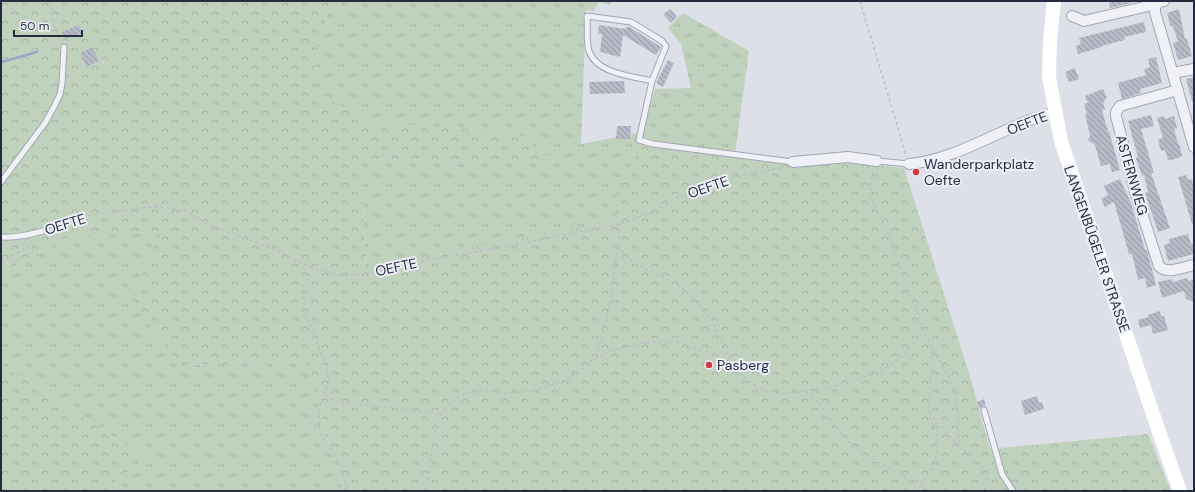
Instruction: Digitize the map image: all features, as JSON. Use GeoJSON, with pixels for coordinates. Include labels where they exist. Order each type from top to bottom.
{"type":"FeatureCollection","features":[{"type":"Feature","properties":{"kind":"main road","name":"LANGENBÜGELER STRASSE"},"geometry":{"type":"LineString","coordinates":[[1054,1],[1050,41],[1049,77],[1063,149],[1180,491]]}},
{"type":"Feature","properties":{"kind":"street"},"geometry":{"type":"LineString","coordinates":[[1072,16],[1084,21],[1159,3]]}},
{"type":"Feature","properties":{"kind":"street"},"geometry":{"type":"LineString","coordinates":[[1159,3],[1155,12],[1193,141]]}},
{"type":"Feature","properties":{"kind":"street"},"geometry":{"type":"LineString","coordinates":[[1173,73],[1194,69]]}},
{"type":"Feature","properties":{"kind":"street","name":"ASTERNWEG"},"geometry":{"type":"LineString","coordinates":[[1178,90],[1120,106],[1116,112],[1116,116],[1135,191],[1159,266],[1162,269],[1169,271],[1194,265]]}},
{"type":"Feature","properties":{"kind":"street","name":"OEFTE"},"geometry":{"type":"LineString","coordinates":[[909,164],[926,162],[1055,112]]}},
{"type":"Feature","properties":{"kind":"street","name":"OEFTE"},"geometry":{"type":"LineString","coordinates":[[793,162],[848,157],[877,161]]}},
{"type":"Feature","properties":{"kind":"lane"},"geometry":{"type":"LineString","coordinates":[[587,16],[631,22],[662,40],[666,46],[652,82],[611,71],[598,65],[589,51],[587,16]]}},
{"type":"Feature","properties":{"kind":"lane"},"geometry":{"type":"LineString","coordinates":[[1,182],[45,123],[55,105],[60,94],[64,66],[64,47]]}},
{"type":"Feature","properties":{"kind":"lane","name":"OEFTE"},"geometry":{"type":"LineString","coordinates":[[652,82],[639,140],[660,145],[793,162]]}},
{"type":"Feature","properties":{"kind":"lane","name":"OEFTE"},"geometry":{"type":"LineString","coordinates":[[877,161],[909,164]]}},
{"type":"Feature","properties":{"kind":"lane","name":"OEFTE"},"geometry":{"type":"LineString","coordinates":[[1,237],[11,238],[26,236],[43,231]]}},
{"type":"Feature","properties":{"kind":"lane"},"geometry":{"type":"LineString","coordinates":[[984,410],[1002,474],[1013,491]]}},
{"type":"Feature","properties":{"kind":"path"},"geometry":{"type":"LineString","coordinates":[[1,16],[23,1]]}},
{"type":"Feature","properties":{"kind":"path"},"geometry":{"type":"LineString","coordinates":[[50,1],[53,23],[64,47]]}},
{"type":"Feature","properties":{"kind":"path"},"geometry":{"type":"LineString","coordinates":[[860,1],[909,164]]}},
{"type":"Feature","properties":{"kind":"path"},"geometry":{"type":"LineString","coordinates":[[877,161],[871,179],[871,191],[874,206],[891,241],[905,283],[922,325],[955,393],[957,403],[959,446]]}},
{"type":"Feature","properties":{"kind":"path","name":"OEFTE"},"geometry":{"type":"LineString","coordinates":[[43,231],[73,218],[148,207],[164,207],[185,211],[212,226],[254,241],[313,268],[343,276],[368,273],[620,224],[653,212],[692,189],[745,175],[784,167],[793,162]]}},
{"type":"Feature","properties":{"kind":"path"},"geometry":{"type":"LineString","coordinates":[[590,362],[602,340],[613,287],[620,224]]}},
{"type":"Feature","properties":{"kind":"path"},"geometry":{"type":"LineString","coordinates":[[1,262],[25,248],[43,231]]}},
{"type":"Feature","properties":{"kind":"path"},"geometry":{"type":"LineString","coordinates":[[618,246],[633,263],[672,282],[688,292],[711,319],[732,364],[738,372],[755,386],[772,392],[791,394],[831,387],[868,375],[892,364],[913,346],[919,336],[922,325]]}},
{"type":"Feature","properties":{"kind":"path"},"geometry":{"type":"LineString","coordinates":[[313,268],[304,286],[304,312],[327,366],[329,382],[325,396],[319,408],[319,429],[326,444],[335,454],[349,491]]}},
{"type":"Feature","properties":{"kind":"path"},"geometry":{"type":"LineString","coordinates":[[424,491],[429,473],[436,422],[440,414],[456,400],[467,393],[480,390],[507,393],[536,390],[551,386],[576,374],[590,362],[618,349],[634,345],[670,342],[681,343],[696,349],[715,353],[732,364]]}},
{"type":"Feature","properties":{"kind":"path"},"geometry":{"type":"LineString","coordinates":[[918,491],[934,463],[938,449],[937,437],[928,412],[932,346]]}},
{"type":"Feature","properties":{"kind":"path"},"geometry":{"type":"LineString","coordinates":[[806,391],[818,402],[840,432],[856,449],[921,487]]}},
{"type":"Feature","properties":{"kind":"path"},"geometry":{"type":"LineString","coordinates":[[325,396],[345,404],[396,408],[440,414]]}},
{"type":"Feature","properties":{"kind":"path"},"geometry":{"type":"LineString","coordinates":[[928,412],[959,446],[980,465],[992,491]]}},
{"type":"Feature","properties":{"kind":"green space"},"geometry":{"type":"Polygon","coordinates":[[[1,1],[363,1],[328,12],[314,64],[314,90],[367,122],[517,133],[555,162],[361,159],[366,267],[615,221],[617,189],[645,140],[735,153],[904,168],[969,373],[990,449],[1148,434],[1171,491],[343,491],[306,362],[182,365],[132,303],[150,252],[162,231],[69,237],[1,273],[1,1]]]}},
{"type":"Feature","properties":{"kind":"green space"},"geometry":{"type":"Polygon","coordinates":[[[363,1],[612,1],[610,5],[599,2],[594,11],[586,10],[581,144],[643,132],[655,89],[691,88],[681,44],[668,28],[683,13],[749,51],[735,153],[617,189],[616,221],[366,268],[361,159],[555,162],[517,133],[367,122],[314,90],[314,64],[328,12],[363,1]]]}},
{"type":"Feature","properties":{"kind":"green space"},"geometry":{"type":"Polygon","coordinates":[[[163,231],[150,252],[182,365],[306,362],[343,491],[118,491],[113,483],[146,458],[1,364],[1,273],[69,237],[163,231]]]}},
{"type":"Feature","properties":{"kind":"green space"},"geometry":{"type":"Polygon","coordinates":[[[1,364],[146,458],[113,483],[118,491],[1,491],[1,364]]]}},
{"type":"Feature","properties":{"kind":"building"},"geometry":{"type":"Polygon","coordinates":[[[1109,1],[1130,1],[1131,3],[1110,8],[1109,1]]]}},
{"type":"Feature","properties":{"kind":"building"},"geometry":{"type":"Polygon","coordinates":[[[670,9],[677,17],[671,23],[663,14],[670,9]]]}},
{"type":"Feature","properties":{"kind":"building"},"geometry":{"type":"Polygon","coordinates":[[[1179,9],[1185,39],[1187,39],[1192,56],[1178,60],[1173,43],[1178,42],[1173,26],[1171,27],[1167,13],[1179,9]]]}},
{"type":"Feature","properties":{"kind":"building"},"geometry":{"type":"Polygon","coordinates":[[[1144,22],[1146,32],[1124,37],[1125,40],[1078,54],[1076,46],[1081,44],[1079,38],[1144,22]]]}},
{"type":"Feature","properties":{"kind":"building"},"geometry":{"type":"Polygon","coordinates":[[[79,25],[82,33],[65,39],[62,32],[79,25]]]}},
{"type":"Feature","properties":{"kind":"building"},"geometry":{"type":"Polygon","coordinates":[[[599,25],[626,29],[628,26],[661,47],[656,55],[623,35],[620,57],[600,52],[602,34],[598,34],[599,25]]]}},
{"type":"Feature","properties":{"kind":"building"},"geometry":{"type":"Polygon","coordinates":[[[92,47],[99,61],[87,67],[80,53],[92,47]]]}},
{"type":"Feature","properties":{"kind":"building"},"geometry":{"type":"Polygon","coordinates":[[[1156,57],[1162,83],[1140,89],[1141,93],[1122,99],[1118,83],[1146,75],[1144,69],[1150,67],[1148,59],[1156,57]]]}},
{"type":"Feature","properties":{"kind":"building"},"geometry":{"type":"Polygon","coordinates":[[[668,60],[674,63],[663,87],[656,83],[668,60]]]}},
{"type":"Feature","properties":{"kind":"building"},"geometry":{"type":"Polygon","coordinates":[[[1075,68],[1079,79],[1069,82],[1065,72],[1075,68]]]}},
{"type":"Feature","properties":{"kind":"building"},"geometry":{"type":"Polygon","coordinates":[[[1194,77],[1194,101],[1192,101],[1186,79],[1194,77]]]}},
{"type":"Feature","properties":{"kind":"building"},"geometry":{"type":"Polygon","coordinates":[[[624,81],[625,93],[590,94],[589,82],[624,81]]]}},
{"type":"Feature","properties":{"kind":"building"},"geometry":{"type":"Polygon","coordinates":[[[1103,89],[1107,98],[1103,102],[1105,109],[1102,110],[1120,170],[1112,172],[1110,164],[1101,166],[1095,145],[1088,140],[1090,135],[1085,115],[1087,114],[1084,104],[1088,103],[1085,96],[1103,89]]]}},
{"type":"Feature","properties":{"kind":"building"},"geometry":{"type":"Polygon","coordinates":[[[1151,115],[1154,126],[1141,129],[1154,173],[1151,173],[1170,228],[1158,232],[1145,193],[1148,192],[1144,175],[1142,176],[1136,158],[1138,157],[1128,121],[1151,115]]]}},
{"type":"Feature","properties":{"kind":"building"},"geometry":{"type":"Polygon","coordinates":[[[1164,116],[1165,119],[1174,116],[1177,128],[1174,129],[1182,156],[1172,160],[1168,160],[1165,150],[1161,151],[1158,140],[1163,138],[1157,118],[1164,116]]]}},
{"type":"Feature","properties":{"kind":"building"},"geometry":{"type":"Polygon","coordinates":[[[617,126],[631,126],[630,139],[616,139],[617,126]]]}},
{"type":"Feature","properties":{"kind":"building"},"geometry":{"type":"Polygon","coordinates":[[[1186,175],[1188,180],[1192,179],[1194,188],[1194,224],[1192,224],[1178,177],[1186,175]]]}},
{"type":"Feature","properties":{"kind":"building"},"geometry":{"type":"Polygon","coordinates":[[[1120,179],[1131,203],[1145,250],[1147,250],[1156,285],[1147,288],[1145,278],[1138,280],[1132,254],[1129,254],[1114,202],[1105,207],[1101,199],[1108,195],[1104,186],[1120,179]]]}},
{"type":"Feature","properties":{"kind":"building"},"geometry":{"type":"Polygon","coordinates":[[[1188,234],[1191,244],[1194,244],[1194,254],[1168,261],[1164,245],[1170,243],[1169,239],[1188,234]]]}},
{"type":"Feature","properties":{"kind":"building"},"geometry":{"type":"Polygon","coordinates":[[[1187,278],[1188,281],[1194,279],[1194,302],[1186,299],[1184,291],[1162,298],[1158,282],[1172,279],[1173,282],[1187,278]]]}},
{"type":"Feature","properties":{"kind":"building"},"geometry":{"type":"Polygon","coordinates":[[[1160,311],[1161,316],[1164,316],[1168,330],[1153,334],[1151,325],[1140,328],[1138,320],[1160,311]]]}},
{"type":"Feature","properties":{"kind":"building"},"geometry":{"type":"Polygon","coordinates":[[[1037,396],[1039,403],[1042,402],[1044,409],[1025,415],[1021,401],[1037,396]]]}},
{"type":"Feature","properties":{"kind":"building"},"geometry":{"type":"Polygon","coordinates":[[[984,399],[986,407],[983,406],[979,409],[977,402],[984,399]]]}},
{"type":"Feature","properties":{"kind":"waterway"},"geometry":{"type":"LineString","coordinates":[[1,62],[37,52]]}},
{"type":"Feature","properties":{"kind":"place","name":"Wanderparkplatz Oefte"},"geometry":{"type":"Point","coordinates":[916,172]}},
{"type":"Feature","properties":{"kind":"place","name":"Pasberg"},"geometry":{"type":"Point","coordinates":[709,365]}}]}
